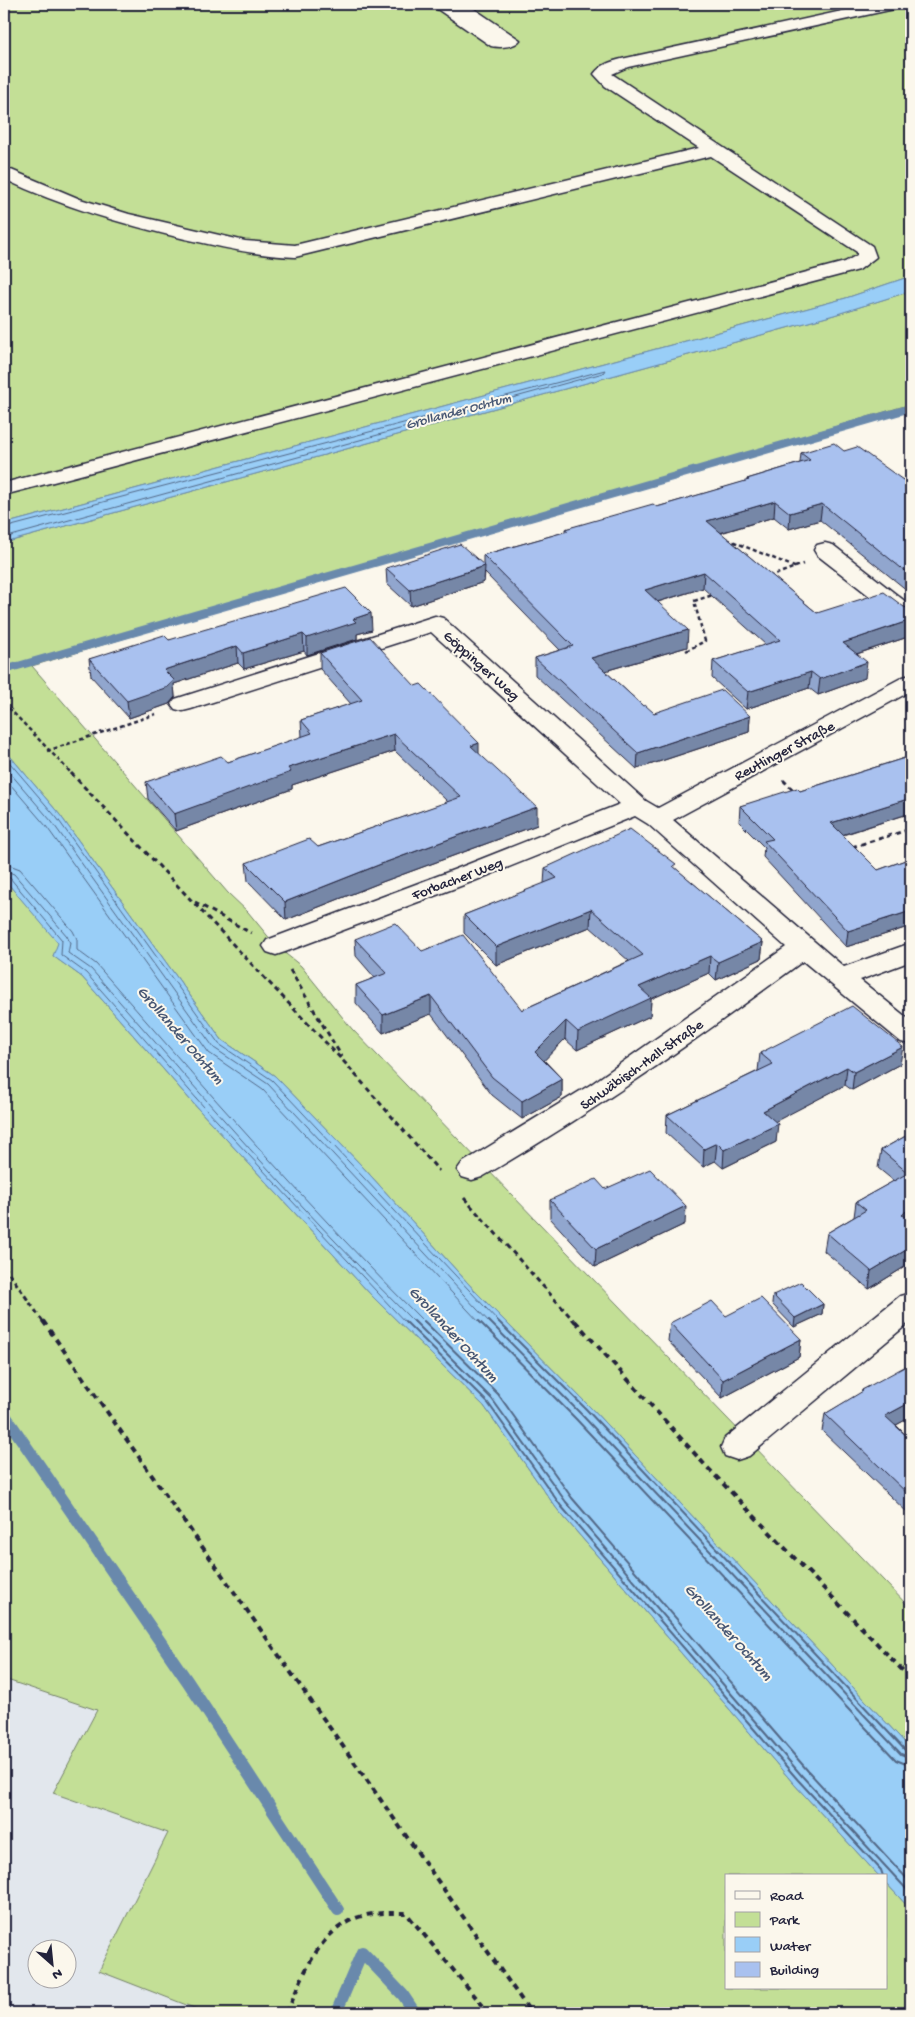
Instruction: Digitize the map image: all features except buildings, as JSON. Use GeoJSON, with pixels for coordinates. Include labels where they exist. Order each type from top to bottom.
{"type":"FeatureCollection","features":[{"type":"Feature","properties":{"kind":"street"},"geometry":{"type":"LineString","coordinates":[[438,4],[497,43],[512,40],[457,4]]}},
{"type":"Feature","properties":{"kind":"street"},"geometry":{"type":"LineString","coordinates":[[4,489],[852,266],[867,257],[866,250],[604,78],[602,74],[604,70],[626,63],[894,4]]}},
{"type":"Feature","properties":{"kind":"street"},"geometry":{"type":"LineString","coordinates":[[610,101],[632,96]]}},
{"type":"Feature","properties":{"kind":"street"},"geometry":{"type":"LineString","coordinates":[[4,172],[45,192],[116,217],[216,241],[290,251],[714,150]]}},
{"type":"Feature","properties":{"kind":"street"},"geometry":{"type":"LineString","coordinates":[[825,550],[911,617]]}},
{"type":"Feature","properties":{"kind":"street","name":"Göppinger Weg"},"geometry":{"type":"LineString","coordinates":[[183,704],[435,623],[647,812]]}},
{"type":"Feature","properties":{"kind":"street","name":"Reutlinger Straße"},"geometry":{"type":"LineString","coordinates":[[647,812],[763,760],[911,682]]}},
{"type":"Feature","properties":{"kind":"street"},"geometry":{"type":"LineString","coordinates":[[647,812],[803,948],[911,1035]]}},
{"type":"Feature","properties":{"kind":"street","name":"Forbacher Weg"},"geometry":{"type":"LineString","coordinates":[[276,946],[465,875],[647,812]]}},
{"type":"Feature","properties":{"kind":"street","name":"Schwäbisch-Hall-Straße"},"geometry":{"type":"LineString","coordinates":[[472,1170],[535,1135],[607,1089],[803,948]]}},
{"type":"Feature","properties":{"kind":"street"},"geometry":{"type":"LineString","coordinates":[[839,978],[911,952]]}},
{"type":"Feature","properties":{"kind":"street"},"geometry":{"type":"LineString","coordinates":[[737,1447],[911,1304]]}},
{"type":"Feature","properties":{"kind":"path"},"geometry":{"type":"LineString","coordinates":[[723,537],[797,568]]}},
{"type":"Feature","properties":{"kind":"path"},"geometry":{"type":"LineString","coordinates":[[761,579],[797,568],[825,550]]}},
{"type":"Feature","properties":{"kind":"path"},"geometry":{"type":"LineString","coordinates":[[686,651],[705,641],[694,601],[718,593]]}},
{"type":"Feature","properties":{"kind":"path"},"geometry":{"type":"LineString","coordinates":[[48,751],[183,704]]}},
{"type":"Feature","properties":{"kind":"path"},"geometry":{"type":"LineString","coordinates":[[763,760],[796,792]]}},
{"type":"Feature","properties":{"kind":"path"},"geometry":{"type":"LineString","coordinates":[[846,842],[852,848],[911,828]]}},
{"type":"Feature","properties":{"kind":"path"},"geometry":{"type":"LineString","coordinates":[[193,900],[276,946],[346,1064]]}},
{"type":"Feature","properties":{"kind":"path"},"geometry":{"type":"LineString","coordinates":[[4,1266],[531,2013]]}},
{"type":"Feature","properties":{"kind":"path"},"geometry":{"type":"LineString","coordinates":[[287,2013],[308,1965],[329,1936],[356,1918],[406,1913],[489,2013]]}},
{"type":"Feature","properties":{"kind":"shaded area"},"geometry":{"type":"Polygon","coordinates":[[[4,1679],[97,1710],[53,1793],[168,1833],[99,1971],[207,2013],[4,2013],[4,1679]]]}},
{"type":"Feature","properties":{"kind":"green space"},"geometry":{"type":"Polygon","coordinates":[[[4,4],[911,4],[911,276],[846,298],[4,524],[4,4]]]}},
{"type":"Feature","properties":{"kind":"green space"},"geometry":{"type":"Polygon","coordinates":[[[911,291],[911,404],[32,666],[228,893],[248,912],[276,946],[301,966],[352,1029],[911,1609],[911,1749],[589,1406],[476,1292],[361,1165],[275,1076],[222,1040],[60,815],[4,749],[4,543],[834,315],[911,291]]]}},
{"type":"Feature","properties":{"kind":"green space"},"geometry":{"type":"Polygon","coordinates":[[[4,879],[59,943],[53,956],[82,977],[200,1111],[373,1297],[484,1406],[557,1509],[794,1784],[877,1874],[725,1874],[725,1990],[888,1990],[888,1885],[911,1910],[911,2013],[207,2013],[99,1971],[168,1833],[53,1793],[97,1710],[4,1679],[4,879]]]}},
{"type":"Feature","properties":{"kind":"water","name":"Grollander Ochtum"},"geometry":{"type":"Polygon","coordinates":[[[911,276],[911,291],[834,315],[4,543],[4,524],[846,298],[911,276]]]}},
{"type":"Feature","properties":{"kind":"water","name":"Grollander Ochtum"},"geometry":{"type":"Polygon","coordinates":[[[4,749],[60,815],[222,1040],[275,1076],[361,1165],[476,1292],[589,1406],[911,1749],[911,1910],[888,1885],[888,1874],[877,1874],[794,1784],[557,1509],[484,1406],[373,1297],[200,1111],[82,977],[53,956],[58,943],[4,879],[4,749]]]}},
{"type":"Feature","properties":{"kind":"waterway"},"geometry":{"type":"LineString","coordinates":[[4,670],[911,408]]}},
{"type":"Feature","properties":{"kind":"waterway"},"geometry":{"type":"LineString","coordinates":[[4,1414],[188,1682],[338,1910]]}},
{"type":"Feature","properties":{"kind":"waterway"},"geometry":{"type":"LineString","coordinates":[[336,2013],[362,1952],[403,1995],[415,2013]]}}]}
